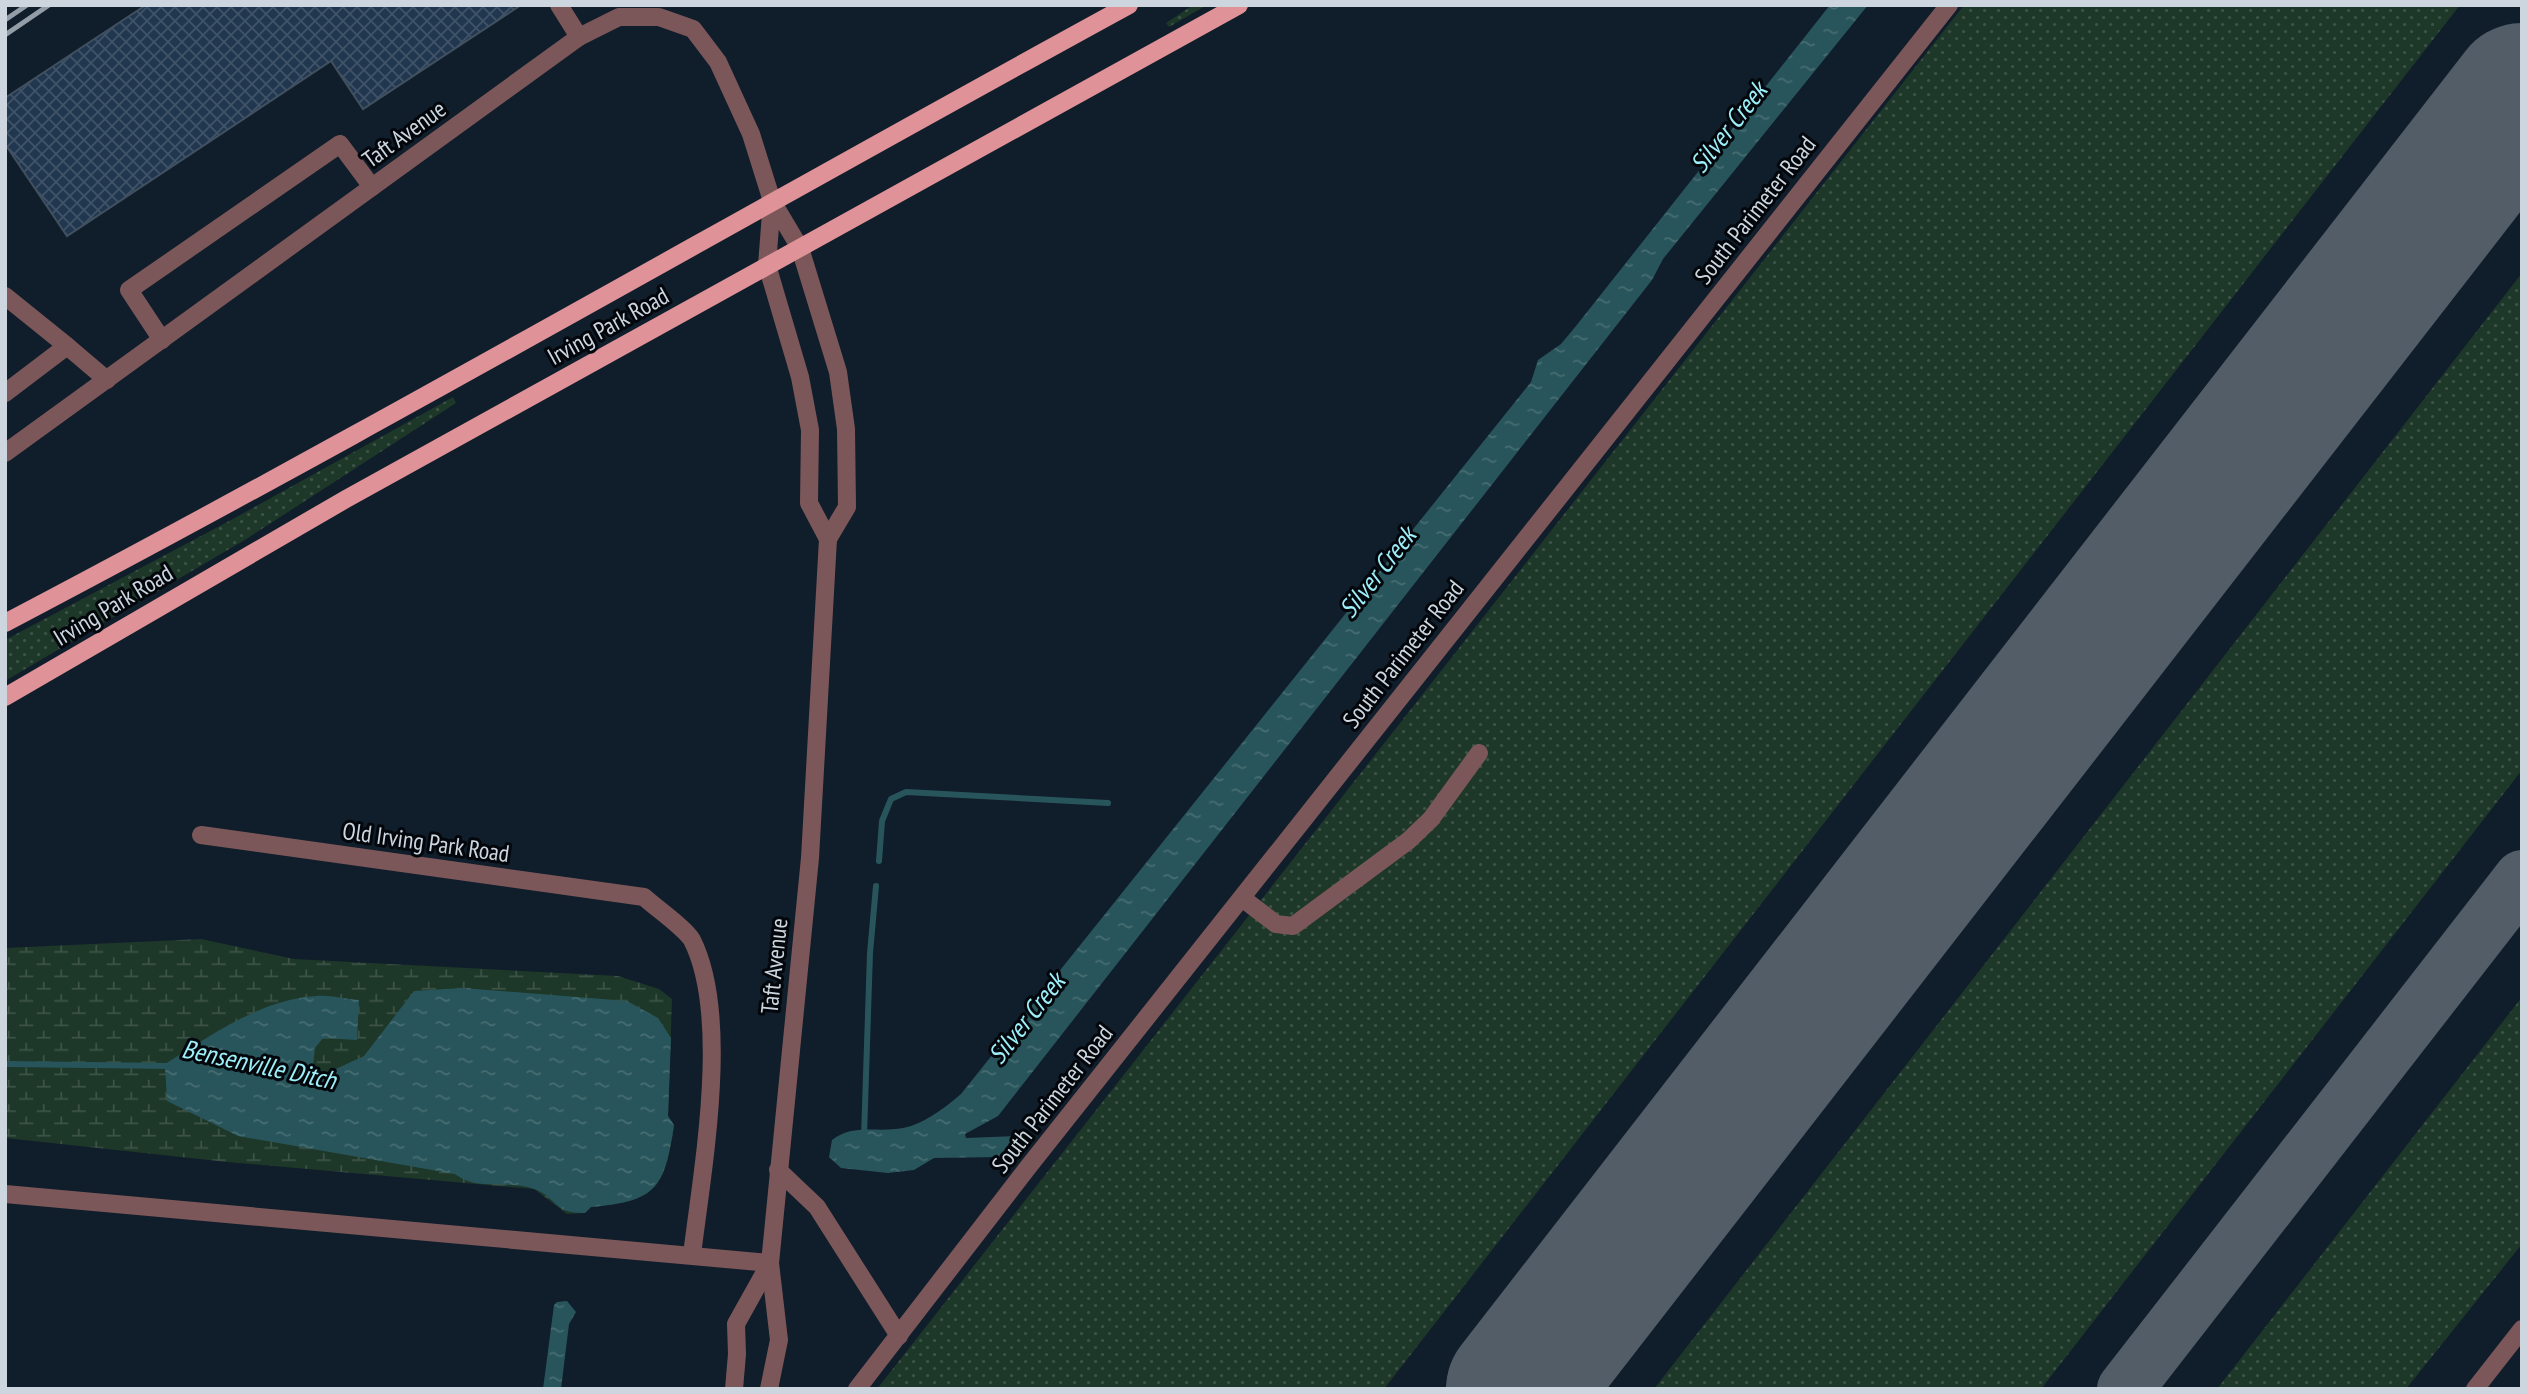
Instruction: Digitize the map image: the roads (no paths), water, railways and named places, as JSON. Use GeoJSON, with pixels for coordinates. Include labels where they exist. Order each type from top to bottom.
{"type":"FeatureCollection","features":[{"type":"Feature","properties":{"kind":"main road","name":"Irving Park Road"},"geometry":{"type":"LineString","coordinates":[[5,622],[383,420],[772,201],[1129,5]]}},
{"type":"Feature","properties":{"kind":"main road","name":"Irving Park Road"},"geometry":{"type":"LineString","coordinates":[[5,698],[204,580],[1239,5]]}},
{"type":"Feature","properties":{"kind":"street"},"geometry":{"type":"LineString","coordinates":[[559,5],[579,37]]}},
{"type":"Feature","properties":{"kind":"street"},"geometry":{"type":"LineString","coordinates":[[662,5],[673,22]]}},
{"type":"Feature","properties":{"kind":"street","name":"South Parimeter Road"},"geometry":{"type":"LineString","coordinates":[[857,1389],[1949,5]]}},
{"type":"Feature","properties":{"kind":"street","name":"Taft Avenue"},"geometry":{"type":"LineString","coordinates":[[5,453],[579,37],[619,17],[659,17],[693,29],[718,62],[751,134],[772,201],[800,248],[838,372],[846,429],[847,507],[828,539],[810,858],[770,1263],[736,1324],[734,1389]]}},
{"type":"Feature","properties":{"kind":"street"},"geometry":{"type":"LineString","coordinates":[[162,340],[129,290],[340,144],[372,187]]}},
{"type":"Feature","properties":{"kind":"street","name":"Taft Avenue"},"geometry":{"type":"LineString","coordinates":[[772,201],[767,265],[800,377],[810,430],[809,503],[828,539]]}},
{"type":"Feature","properties":{"kind":"street"},"geometry":{"type":"LineString","coordinates":[[5,296],[107,380]]}},
{"type":"Feature","properties":{"kind":"street"},"geometry":{"type":"LineString","coordinates":[[5,393],[67,346]]}},
{"type":"Feature","properties":{"kind":"street"},"geometry":{"type":"LineString","coordinates":[[1242,898],[1276,924],[1293,926],[1408,841],[1431,819],[1479,753]]}},
{"type":"Feature","properties":{"kind":"street","name":"Old Irving Park Road"},"geometry":{"type":"LineString","coordinates":[[201,835],[644,897],[691,939],[706,989],[712,1039],[708,1114],[692,1255]]}},
{"type":"Feature","properties":{"kind":"street"},"geometry":{"type":"LineString","coordinates":[[778,1171],[817,1207],[899,1336]]}},
{"type":"Feature","properties":{"kind":"street"},"geometry":{"type":"LineString","coordinates":[[5,1194],[770,1263],[779,1340],[769,1389]]}},
{"type":"Feature","properties":{"kind":"street"},"geometry":{"type":"LineString","coordinates":[[2475,1389],[2522,1329]]}},
{"type":"Feature","properties":{"kind":"water","name":"Silver Creek"},"geometry":{"type":"Polygon","coordinates":[[[1830,5],[1868,5],[1663,259],[1652,280],[998,1116],[965,1134],[966,1138],[1019,1136],[999,1157],[934,1158],[914,1170],[888,1173],[841,1168],[829,1157],[832,1140],[850,1131],[911,1126],[925,1120],[961,1094],[1531,382],[1538,360],[1561,344],[1576,326],[1830,5]]]}},
{"type":"Feature","properties":{"kind":"water"},"geometry":{"type":"Polygon","coordinates":[[[462,988],[627,1001],[658,1018],[671,1038],[668,1116],[674,1125],[666,1164],[653,1188],[630,1201],[591,1207],[585,1213],[575,1213],[561,1208],[541,1192],[524,1186],[473,1183],[455,1174],[238,1136],[167,1101],[165,1064],[218,1031],[275,1004],[316,996],[359,1000],[357,1040],[323,1038],[315,1048],[313,1066],[325,1074],[364,1056],[414,991],[462,988]]]}},
{"type":"Feature","properties":{"kind":"water"},"geometry":{"type":"Polygon","coordinates":[[[567,1301],[576,1312],[569,1324],[561,1389],[543,1389],[554,1305],[567,1301]]]}},
{"type":"Feature","properties":{"kind":"waterway"},"geometry":{"type":"LineString","coordinates":[[879,861],[882,821],[891,799],[906,792],[1108,803]]}},
{"type":"Feature","properties":{"kind":"waterway"},"geometry":{"type":"LineString","coordinates":[[864,1136],[870,953],[876,886]]}},
{"type":"Feature","properties":{"kind":"waterway","name":"Bensenville Ditch"},"geometry":{"type":"LineString","coordinates":[[5,1064],[173,1066]]}},
{"type":"Feature","properties":{"kind":"railway"},"geometry":{"type":"LineString","coordinates":[[5,20],[27,5]]}},
{"type":"Feature","properties":{"kind":"railway"},"geometry":{"type":"LineString","coordinates":[[5,35],[49,5]]}}]}
